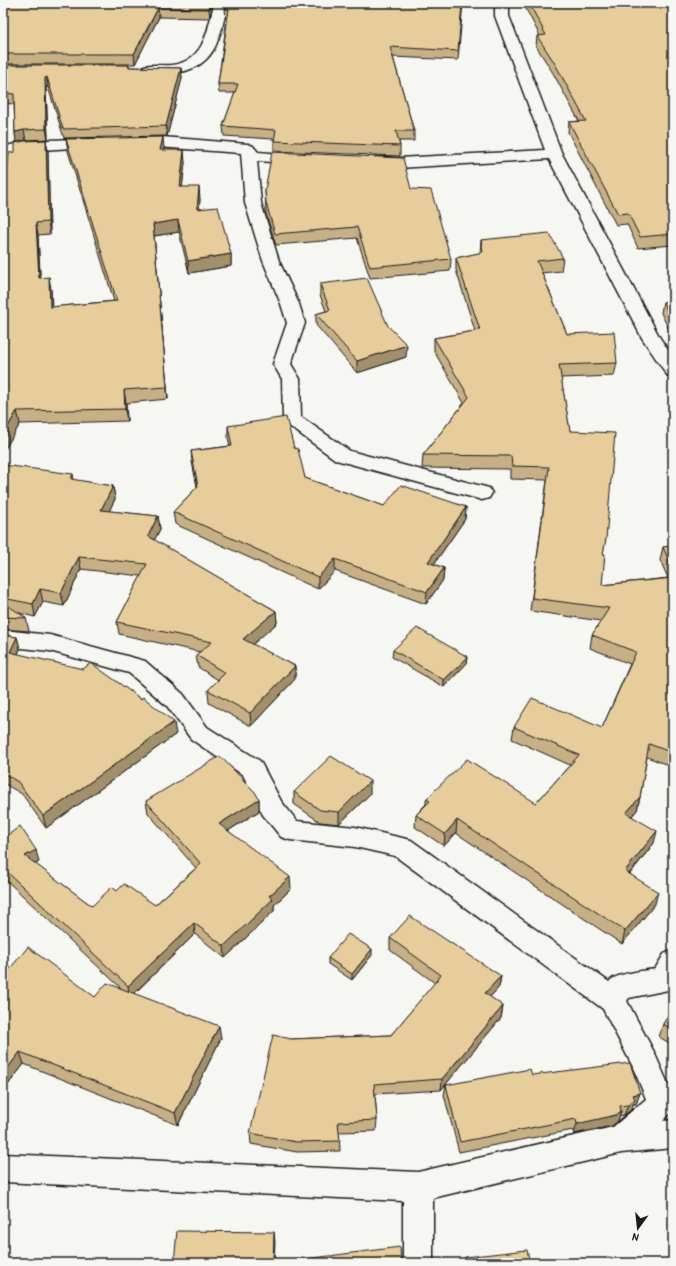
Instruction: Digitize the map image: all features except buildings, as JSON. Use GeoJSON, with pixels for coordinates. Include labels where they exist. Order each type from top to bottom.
{"type":"FeatureCollection","features":[{"type":"Feature","properties":{"kind":"street"},"geometry":{"type":"LineString","coordinates":[[138,69],[172,69],[188,67],[201,60],[208,50],[221,3]]}},
{"type":"Feature","properties":{"kind":"street"},"geometry":{"type":"LineString","coordinates":[[502,3],[502,16],[554,154],[651,338],[673,371]]}},
{"type":"Feature","properties":{"kind":"street"},"geometry":{"type":"LineString","coordinates":[[3,152],[26,146],[119,142],[162,142],[248,149],[253,156],[314,160]]}},
{"type":"Feature","properties":{"kind":"street"},"geometry":{"type":"LineString","coordinates":[[248,149],[253,203],[271,261],[290,304],[296,323],[282,364],[291,379],[292,419],[343,456],[482,493]]}},
{"type":"Feature","properties":{"kind":"street"},"geometry":{"type":"LineString","coordinates":[[359,162],[398,163],[554,154]]}},
{"type":"Feature","properties":{"kind":"street"},"geometry":{"type":"LineString","coordinates":[[3,638],[50,643],[137,667],[175,700],[199,733],[252,768],[272,808],[290,830],[355,837],[402,847],[613,1000],[644,1061],[662,1103],[621,1139]]}},
{"type":"Feature","properties":{"kind":"street"},"geometry":{"type":"LineString","coordinates":[[613,1000],[621,987],[668,980],[665,976],[673,962]]}},
{"type":"Feature","properties":{"kind":"street"},"geometry":{"type":"LineString","coordinates":[[3,1168],[418,1187],[621,1139],[673,1134]]}},
{"type":"Feature","properties":{"kind":"street"},"geometry":{"type":"LineString","coordinates":[[418,1187],[418,1263]]}}]}
